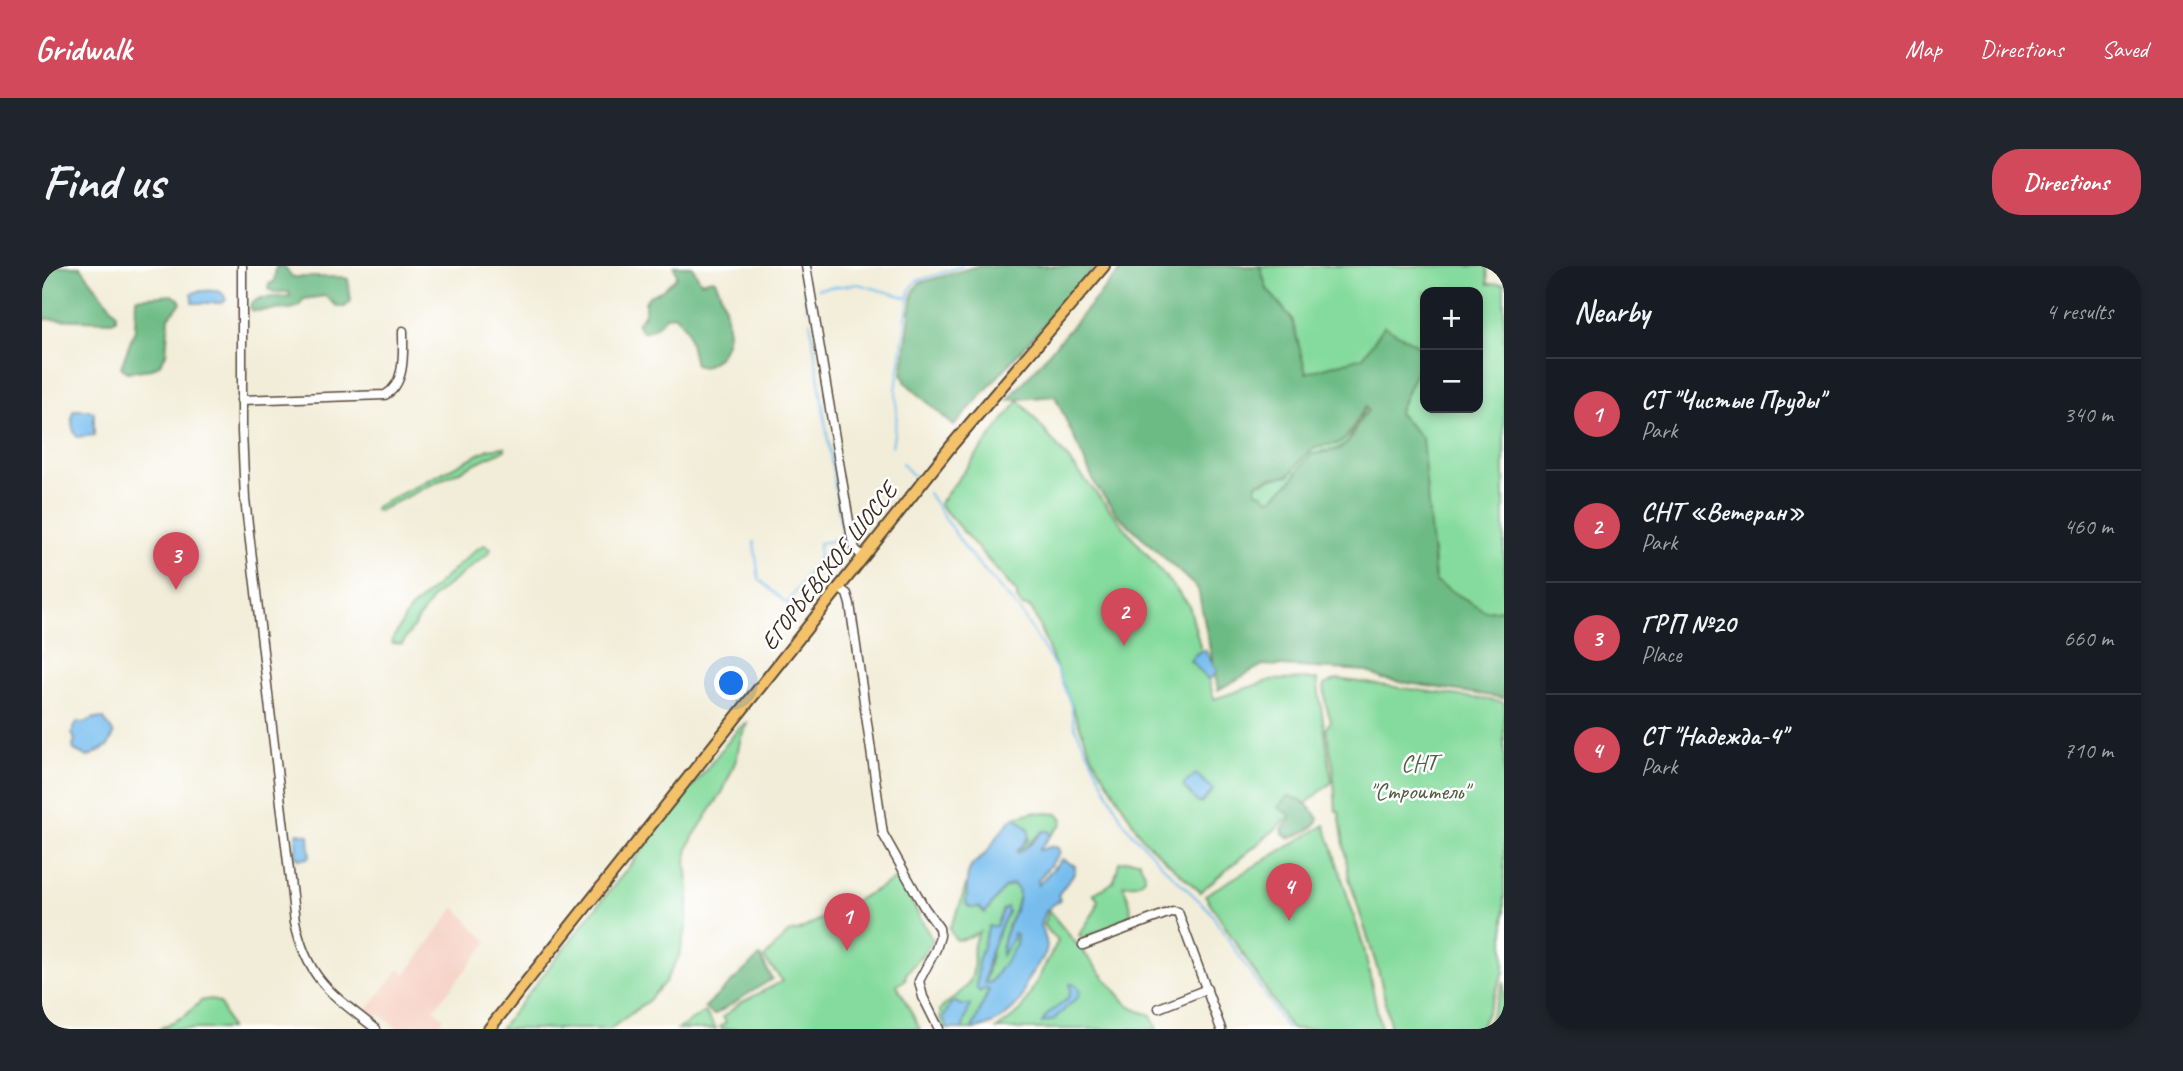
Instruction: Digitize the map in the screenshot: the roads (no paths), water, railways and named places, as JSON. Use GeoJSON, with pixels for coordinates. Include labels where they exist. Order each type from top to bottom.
{"type":"FeatureCollection","features":[{"type":"Feature","properties":{"kind":"main road","name":"ЕГОРЬЕВСКОЕ ШОССЕ"},"geometry":{"type":"LineString","coordinates":[[489,1029],[952,445],[1104,266]]}},
{"type":"Feature","properties":{"kind":"street"},"geometry":{"type":"LineString","coordinates":[[243,266],[242,400],[245,499],[295,922],[312,969],[321,984],[376,1029]]}},
{"type":"Feature","properties":{"kind":"street"},"geometry":{"type":"LineString","coordinates":[[806,266],[852,539],[855,549],[863,557]]}},
{"type":"Feature","properties":{"kind":"street"},"geometry":{"type":"LineString","coordinates":[[242,400],[385,395],[396,386],[400,375],[403,331]]}},
{"type":"Feature","properties":{"kind":"street"},"geometry":{"type":"LineString","coordinates":[[839,587],[847,594],[850,604],[883,834],[924,907],[939,928],[940,936],[936,949],[919,981],[923,997],[939,1029]]}},
{"type":"Feature","properties":{"kind":"street"},"geometry":{"type":"LineString","coordinates":[[1083,946],[1173,911],[1178,912],[1221,1029]]}},
{"type":"Feature","properties":{"kind":"street"},"geometry":{"type":"LineString","coordinates":[[1158,1008],[1207,989]]}},
{"type":"Feature","properties":{"kind":"water"},"geometry":{"type":"Polygon","coordinates":[[[219,291],[226,300],[221,303],[192,303],[192,293],[219,291]]]}},
{"type":"Feature","properties":{"kind":"water"},"geometry":{"type":"Polygon","coordinates":[[[74,410],[89,410],[94,413],[94,435],[77,437],[72,424],[74,410]]]}},
{"type":"Feature","properties":{"kind":"water"},"geometry":{"type":"Polygon","coordinates":[[[1205,650],[1217,672],[1209,680],[1190,661],[1197,653],[1205,650]]]}},
{"type":"Feature","properties":{"kind":"water"},"geometry":{"type":"Polygon","coordinates":[[[95,718],[104,719],[114,734],[108,746],[88,757],[74,750],[75,740],[72,733],[77,722],[83,723],[95,718]]]}},
{"type":"Feature","properties":{"kind":"water"},"geometry":{"type":"Polygon","coordinates":[[[1196,774],[1213,790],[1201,803],[1184,787],[1196,774]]]}},
{"type":"Feature","properties":{"kind":"water"},"geometry":{"type":"Polygon","coordinates":[[[1015,817],[1029,833],[1018,853],[1043,831],[1048,831],[1051,835],[1039,850],[1055,847],[1060,853],[1038,880],[1038,885],[1062,859],[1075,866],[1074,873],[1058,895],[1060,900],[1044,914],[1040,926],[1047,943],[1046,950],[1027,981],[1021,999],[999,1020],[972,1029],[989,990],[985,988],[980,992],[977,989],[978,962],[989,926],[996,926],[1003,909],[1007,907],[1008,912],[990,955],[985,983],[990,983],[1016,944],[1017,935],[1013,933],[1012,940],[1002,955],[1004,938],[1019,891],[1013,884],[1004,888],[985,913],[979,907],[971,908],[966,904],[968,875],[972,866],[1015,817]]]}},
{"type":"Feature","properties":{"kind":"water"},"geometry":{"type":"Polygon","coordinates":[[[298,833],[309,835],[308,858],[299,859],[296,856],[298,833]]]}},
{"type":"Feature","properties":{"kind":"water"},"geometry":{"type":"Polygon","coordinates":[[[1070,984],[1080,990],[1079,996],[1053,1020],[1042,1023],[1050,1012],[1068,997],[1070,984]]]}},
{"type":"Feature","properties":{"kind":"water"},"geometry":{"type":"Polygon","coordinates":[[[951,1003],[970,1005],[962,1029],[948,1029],[943,1018],[951,1003]]]}},
{"type":"Feature","properties":{"kind":"waterway"},"geometry":{"type":"LineString","coordinates":[[892,446],[897,417],[896,390],[910,289],[916,281],[962,266]]}},
{"type":"Feature","properties":{"kind":"waterway"},"geometry":{"type":"LineString","coordinates":[[817,289],[858,284],[908,298]]}},
{"type":"Feature","properties":{"kind":"waterway"},"geometry":{"type":"LineString","coordinates":[[806,292],[808,309]]}},
{"type":"Feature","properties":{"kind":"waterway"},"geometry":{"type":"LineString","coordinates":[[754,542],[759,579],[787,604],[819,557],[819,543],[843,539],[810,321]]}},
{"type":"Feature","properties":{"kind":"waterway"},"geometry":{"type":"LineString","coordinates":[[902,463],[915,478]]}},
{"type":"Feature","properties":{"kind":"waterway"},"geometry":{"type":"LineString","coordinates":[[928,493],[967,551],[1020,611],[1057,670],[1070,702],[1075,727],[1121,818],[1166,869],[1209,910],[1287,1029]]}},
{"type":"Feature","properties":{"kind":"place","name":"ГРП №20"},"geometry":{"type":"Point","coordinates":[176,590]}},
{"type":"Feature","properties":{"kind":"place","name":"СНТ «Ветеран»"},"geometry":{"type":"Point","coordinates":[1124,646]}},
{"type":"Feature","properties":{"kind":"place","name":"СТ \"Надежда-4\""},"geometry":{"type":"Point","coordinates":[1289,921]}},
{"type":"Feature","properties":{"kind":"place","name":"СТ \"Чистые Пруды\""},"geometry":{"type":"Point","coordinates":[847,951]}},
{"type":"Feature","properties":{"kind":"park label","name":"СНТ \"Строитель\""},"geometry":{"type":"Point","coordinates":[1419,777]}}]}
